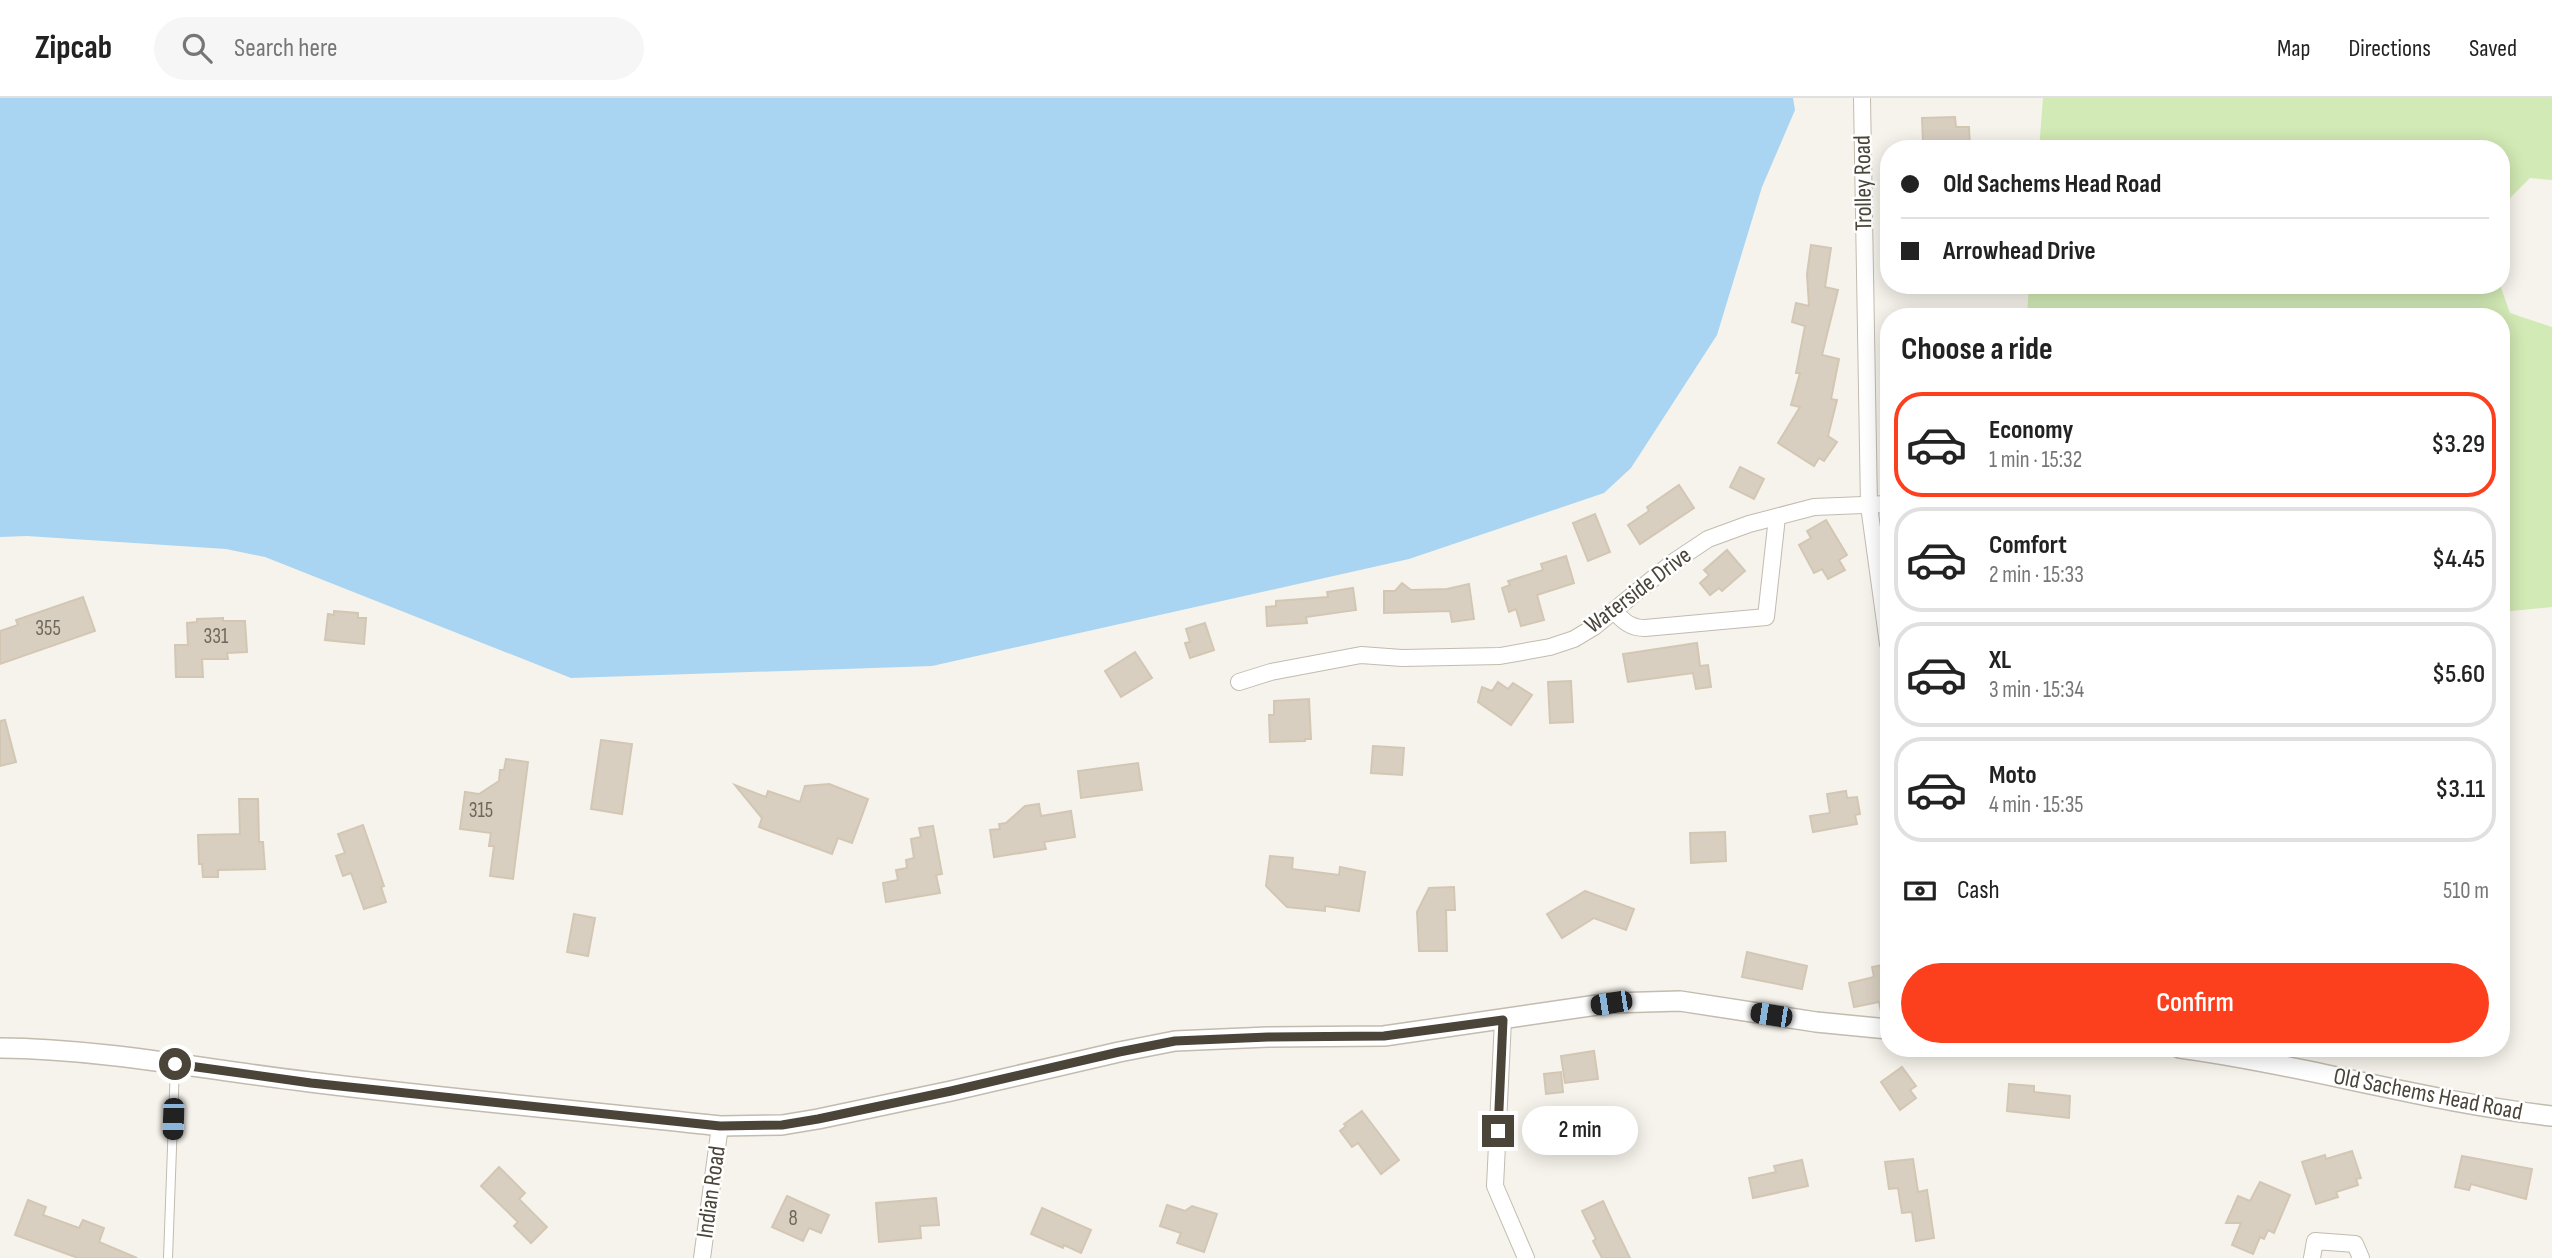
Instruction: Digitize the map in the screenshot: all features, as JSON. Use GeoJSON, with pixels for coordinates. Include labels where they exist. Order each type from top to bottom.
{"type":"FeatureCollection","features":[{"type":"Feature","properties":{"kind":"street","name":"Trolley Road"},"geometry":{"type":"LineString","coordinates":[[1862,98],[1869,506],[1880,586]]}},
{"type":"Feature","properties":{"kind":"street","name":"Waterside Drive"},"geometry":{"type":"LineString","coordinates":[[1240,682],[1271,672],[1361,655],[1402,659],[1488,657],[1525,653],[1574,639],[1594,627],[1672,563],[1708,538],[1728,530],[1825,506],[1880,505]]}},
{"type":"Feature","properties":{"kind":"street"},"geometry":{"type":"LineString","coordinates":[[1614,611],[1623,622],[1634,628],[1766,617],[1777,517]]}},
{"type":"Feature","properties":{"kind":"street"},"geometry":{"type":"LineString","coordinates":[[0,1048],[46,1048],[107,1054],[311,1083],[720,1126],[782,1125],[818,1119],[1175,1041],[1384,1036],[1611,1003],[1680,1001],[1816,1021],[1880,1027]]}},
{"type":"Feature","properties":{"kind":"street"},"geometry":{"type":"LineString","coordinates":[[1503,1020],[1495,1186],[1526,1258]]}},
{"type":"Feature","properties":{"kind":"street","name":"Old Sachems Head Road"},"geometry":{"type":"LineString","coordinates":[[2244,1057],[2466,1103],[2552,1116]]}},
{"type":"Feature","properties":{"kind":"street","name":"Indian Road"},"geometry":{"type":"LineString","coordinates":[[702,1258],[720,1126]]}},
{"type":"Feature","properties":{"kind":"street"},"geometry":{"type":"LineString","coordinates":[[2312,1258],[2315,1241],[2355,1244],[2361,1258]]}},
{"type":"Feature","properties":{"kind":"lane"},"geometry":{"type":"LineString","coordinates":[[168,1258],[175,1064]]}},
{"type":"Feature","properties":{"kind":"green space"},"geometry":{"type":"Polygon","coordinates":[[[2043,98],[2552,98],[2552,180],[2530,178],[2510,198],[2510,140],[2040,140],[2043,98]]]}},
{"type":"Feature","properties":{"kind":"green space"},"geometry":{"type":"Polygon","coordinates":[[[2028,294],[2503,294],[2508,308],[2027,308],[2028,294]]]}},
{"type":"Feature","properties":{"kind":"green space"},"geometry":{"type":"Polygon","coordinates":[[[2510,313],[2552,327],[2552,607],[2510,611],[2510,313]]]}},
{"type":"Feature","properties":{"kind":"water"},"geometry":{"type":"Polygon","coordinates":[[[0,98],[1793,98],[1795,110],[1762,187],[1717,335],[1631,468],[1604,493],[1409,559],[932,666],[571,678],[265,557],[226,549],[27,536],[0,537],[0,98]]]}},
{"type":"Feature","properties":{"kind":"building"},"geometry":{"type":"Polygon","coordinates":[[[1955,117],[1956,127],[1969,127],[1970,140],[1923,140],[1922,118],[1955,117]]]}},
{"type":"Feature","properties":{"kind":"building"},"geometry":{"type":"Polygon","coordinates":[[[1811,245],[1831,248],[1825,287],[1838,290],[1822,355],[1839,359],[1831,399],[1837,400],[1828,436],[1837,442],[1824,461],[1819,458],[1814,466],[1778,443],[1800,407],[1791,405],[1800,373],[1796,373],[1805,326],[1792,322],[1796,303],[1809,306],[1807,274],[1811,245]]]}},
{"type":"Feature","properties":{"kind":"building"},"geometry":{"type":"Polygon","coordinates":[[[1740,467],[1764,479],[1754,499],[1730,487],[1740,467]]]}},
{"type":"Feature","properties":{"kind":"building"},"geometry":{"type":"Polygon","coordinates":[[[1679,485],[1694,508],[1640,544],[1628,525],[1649,511],[1647,507],[1679,485]]]}},
{"type":"Feature","properties":{"kind":"building"},"geometry":{"type":"Polygon","coordinates":[[[1595,514],[1610,552],[1588,561],[1573,523],[1595,514]]]}},
{"type":"Feature","properties":{"kind":"building"},"geometry":{"type":"Polygon","coordinates":[[[1826,520],[1847,555],[1839,560],[1845,570],[1828,579],[1822,569],[1814,573],[1799,545],[1811,538],[1807,531],[1826,520]]]}},
{"type":"Feature","properties":{"kind":"building"},"geometry":{"type":"Polygon","coordinates":[[[1727,550],[1745,571],[1722,591],[1719,588],[1710,595],[1700,583],[1709,575],[1704,570],[1727,550]]]}},
{"type":"Feature","properties":{"kind":"building"},"geometry":{"type":"Polygon","coordinates":[[[1566,556],[1574,583],[1537,595],[1544,620],[1521,626],[1516,609],[1509,612],[1502,588],[1510,585],[1508,581],[1543,570],[1541,564],[1566,556]]]}},
{"type":"Feature","properties":{"kind":"building"},"geometry":{"type":"Polygon","coordinates":[[[1402,583],[1411,590],[1447,589],[1469,584],[1474,619],[1452,622],[1450,611],[1384,613],[1384,591],[1395,591],[1402,583]]]}},
{"type":"Feature","properties":{"kind":"building"},"geometry":{"type":"Polygon","coordinates":[[[1353,588],[1356,610],[1306,617],[1307,623],[1267,626],[1266,607],[1276,606],[1276,601],[1328,597],[1327,592],[1353,588]]]}},
{"type":"Feature","properties":{"kind":"building"},"geometry":{"type":"Polygon","coordinates":[[[83,597],[95,631],[0,664],[0,631],[18,625],[16,620],[83,597]]]}},
{"type":"Feature","properties":{"kind":"building"},"geometry":{"type":"Polygon","coordinates":[[[334,611],[358,613],[358,618],[366,618],[364,644],[325,640],[328,614],[334,615],[334,611]]]}},
{"type":"Feature","properties":{"kind":"building"},"geometry":{"type":"Polygon","coordinates":[[[223,618],[223,621],[245,621],[247,652],[227,653],[228,659],[202,659],[203,677],[176,677],[175,645],[188,645],[187,623],[197,622],[197,619],[223,618]]]}},
{"type":"Feature","properties":{"kind":"building"},"geometry":{"type":"Polygon","coordinates":[[[1205,623],[1214,650],[1190,658],[1185,643],[1190,642],[1186,629],[1205,623]]]}},
{"type":"Feature","properties":{"kind":"building"},"geometry":{"type":"Polygon","coordinates":[[[1697,643],[1700,666],[1708,665],[1711,687],[1696,689],[1693,673],[1628,682],[1623,654],[1697,643]]]}},
{"type":"Feature","properties":{"kind":"building"},"geometry":{"type":"Polygon","coordinates":[[[1135,652],[1152,678],[1121,697],[1105,671],[1135,652]]]}},
{"type":"Feature","properties":{"kind":"building"},"geometry":{"type":"Polygon","coordinates":[[[1571,681],[1573,722],[1550,723],[1548,682],[1571,681]]]}},
{"type":"Feature","properties":{"kind":"building"},"geometry":{"type":"Polygon","coordinates":[[[1498,682],[1508,689],[1513,683],[1532,695],[1511,725],[1478,702],[1482,687],[1492,691],[1498,682]]]}},
{"type":"Feature","properties":{"kind":"building"},"geometry":{"type":"Polygon","coordinates":[[[1309,699],[1311,739],[1270,742],[1269,715],[1274,715],[1274,701],[1309,699]]]}},
{"type":"Feature","properties":{"kind":"building"},"geometry":{"type":"Polygon","coordinates":[[[5,720],[16,762],[0,766],[0,721],[5,720]]]}},
{"type":"Feature","properties":{"kind":"building"},"geometry":{"type":"Polygon","coordinates":[[[601,740],[632,744],[622,814],[591,809],[601,740]]]}},
{"type":"Feature","properties":{"kind":"building"},"geometry":{"type":"Polygon","coordinates":[[[1373,746],[1404,748],[1402,775],[1371,773],[1373,746]]]}},
{"type":"Feature","properties":{"kind":"building"},"geometry":{"type":"Polygon","coordinates":[[[506,759],[528,762],[513,879],[490,876],[494,846],[489,846],[491,833],[460,829],[465,792],[479,794],[499,781],[500,770],[504,770],[506,759]]]}},
{"type":"Feature","properties":{"kind":"building"},"geometry":{"type":"Polygon","coordinates":[[[1138,763],[1142,790],[1081,798],[1078,771],[1138,763]]]}},
{"type":"Feature","properties":{"kind":"building"},"geometry":{"type":"Polygon","coordinates":[[[829,784],[868,799],[852,843],[838,838],[832,854],[759,827],[762,818],[735,785],[766,797],[768,791],[800,802],[805,786],[829,784]]]}},
{"type":"Feature","properties":{"kind":"building"},"geometry":{"type":"Polygon","coordinates":[[[1846,791],[1847,798],[1857,797],[1860,814],[1855,815],[1857,824],[1813,832],[1810,816],[1830,813],[1827,794],[1846,791]]]}},
{"type":"Feature","properties":{"kind":"building"},"geometry":{"type":"Polygon","coordinates":[[[239,799],[258,799],[259,842],[263,842],[265,869],[218,870],[218,877],[203,877],[202,864],[199,864],[198,835],[240,834],[239,799]]]}},
{"type":"Feature","properties":{"kind":"building"},"geometry":{"type":"Polygon","coordinates":[[[1039,804],[1041,816],[1071,811],[1075,837],[1044,842],[1046,849],[994,857],[990,830],[1000,829],[999,824],[1006,823],[1025,806],[1039,804]]]}},
{"type":"Feature","properties":{"kind":"building"},"geometry":{"type":"Polygon","coordinates":[[[363,825],[384,886],[381,887],[386,902],[364,909],[351,873],[343,876],[336,856],[345,853],[338,834],[363,825]]]}},
{"type":"Feature","properties":{"kind":"building"},"geometry":{"type":"Polygon","coordinates":[[[933,826],[942,874],[936,875],[940,893],[886,902],[883,883],[898,880],[896,870],[907,868],[906,860],[914,858],[911,839],[921,837],[919,828],[933,826]]]}},
{"type":"Feature","properties":{"kind":"building"},"geometry":{"type":"Polygon","coordinates":[[[1725,832],[1726,861],[1691,863],[1690,833],[1725,832]]]}},
{"type":"Feature","properties":{"kind":"building"},"geometry":{"type":"Polygon","coordinates":[[[1270,856],[1293,858],[1292,869],[1339,875],[1340,867],[1365,872],[1359,911],[1325,906],[1325,911],[1287,907],[1266,886],[1270,856]]]}},
{"type":"Feature","properties":{"kind":"building"},"geometry":{"type":"Polygon","coordinates":[[[1454,887],[1455,910],[1446,910],[1447,951],[1419,951],[1417,912],[1429,888],[1454,887]]]}},
{"type":"Feature","properties":{"kind":"building"},"geometry":{"type":"Polygon","coordinates":[[[1585,891],[1634,909],[1626,930],[1594,918],[1562,938],[1547,914],[1585,891]]]}},
{"type":"Feature","properties":{"kind":"building"},"geometry":{"type":"Polygon","coordinates":[[[574,914],[595,918],[588,956],[567,952],[574,914]]]}},
{"type":"Feature","properties":{"kind":"building"},"geometry":{"type":"Polygon","coordinates":[[[1747,952],[1807,966],[1802,989],[1742,977],[1747,952]]]}},
{"type":"Feature","properties":{"kind":"building"},"geometry":{"type":"Polygon","coordinates":[[[1880,966],[1880,1007],[1879,1002],[1854,1007],[1849,983],[1874,977],[1872,967],[1880,966]]]}},
{"type":"Feature","properties":{"kind":"building"},"geometry":{"type":"Polygon","coordinates":[[[1594,1051],[1598,1079],[1565,1083],[1561,1056],[1594,1051]]]}},
{"type":"Feature","properties":{"kind":"building"},"geometry":{"type":"Polygon","coordinates":[[[1902,1067],[1916,1086],[1910,1090],[1916,1098],[1900,1110],[1881,1082],[1902,1067]]]}},
{"type":"Feature","properties":{"kind":"building"},"geometry":{"type":"Polygon","coordinates":[[[1561,1072],[1563,1092],[1546,1094],[1544,1074],[1561,1072]]]}},
{"type":"Feature","properties":{"kind":"building"},"geometry":{"type":"Polygon","coordinates":[[[2009,1084],[2034,1086],[2034,1092],[2070,1096],[2069,1118],[2007,1111],[2009,1084]]]}},
{"type":"Feature","properties":{"kind":"building"},"geometry":{"type":"Polygon","coordinates":[[[1362,1111],[1399,1160],[1381,1174],[1358,1143],[1352,1147],[1340,1131],[1346,1126],[1344,1124],[1362,1111]]]}},
{"type":"Feature","properties":{"kind":"building"},"geometry":{"type":"Polygon","coordinates":[[[2352,1151],[2361,1178],[2356,1179],[2358,1185],[2336,1192],[2338,1197],[2316,1204],[2302,1162],[2325,1155],[2326,1159],[2352,1151]]]}},
{"type":"Feature","properties":{"kind":"building"},"geometry":{"type":"Polygon","coordinates":[[[2462,1156],[2532,1169],[2526,1199],[2471,1184],[2469,1190],[2455,1187],[2462,1156]]]}},
{"type":"Feature","properties":{"kind":"building"},"geometry":{"type":"Polygon","coordinates":[[[1913,1159],[1918,1192],[1927,1190],[1934,1238],[1916,1241],[1912,1212],[1902,1213],[1898,1188],[1889,1189],[1885,1162],[1913,1159]]]}},
{"type":"Feature","properties":{"kind":"building"},"geometry":{"type":"Polygon","coordinates":[[[1802,1160],[1808,1186],[1753,1198],[1749,1178],[1776,1172],[1774,1166],[1802,1160]]]}},
{"type":"Feature","properties":{"kind":"building"},"geometry":{"type":"Polygon","coordinates":[[[499,1167],[525,1193],[519,1199],[547,1227],[531,1243],[514,1226],[518,1222],[481,1186],[499,1167]]]}},
{"type":"Feature","properties":{"kind":"building"},"geometry":{"type":"Polygon","coordinates":[[[2260,1182],[2290,1195],[2274,1233],[2268,1230],[2264,1239],[2260,1237],[2253,1254],[2232,1245],[2241,1223],[2226,1223],[2238,1196],[2250,1201],[2260,1182]]]}},
{"type":"Feature","properties":{"kind":"building"},"geometry":{"type":"Polygon","coordinates":[[[787,1196],[829,1215],[821,1233],[809,1228],[803,1241],[772,1227],[787,1196]]]}},
{"type":"Feature","properties":{"kind":"building"},"geometry":{"type":"Polygon","coordinates":[[[936,1198],[939,1225],[920,1226],[921,1238],[879,1242],[876,1203],[936,1198]]]}},
{"type":"Feature","properties":{"kind":"building"},"geometry":{"type":"Polygon","coordinates":[[[28,1200],[46,1207],[43,1215],[79,1228],[83,1220],[104,1228],[99,1242],[137,1258],[78,1258],[15,1235],[28,1200]]]}},
{"type":"Feature","properties":{"kind":"building"},"geometry":{"type":"Polygon","coordinates":[[[1603,1201],[1630,1258],[1602,1258],[1593,1241],[1596,1239],[1582,1211],[1603,1201]]]}},
{"type":"Feature","properties":{"kind":"building"},"geometry":{"type":"Polygon","coordinates":[[[1167,1205],[1185,1211],[1192,1206],[1217,1214],[1204,1252],[1177,1243],[1181,1233],[1160,1226],[1167,1205]]]}},
{"type":"Feature","properties":{"kind":"building"},"geometry":{"type":"Polygon","coordinates":[[[1042,1208],[1091,1230],[1081,1253],[1031,1234],[1042,1208]]]}},
{"type":"Feature","properties":{"kind":"route"},"geometry":{"type":"LineString","coordinates":[[175,1064],[311,1083],[720,1126],[782,1125],[875,1108],[1175,1041],[1384,1036],[1503,1020],[1498,1131]]}}]}
